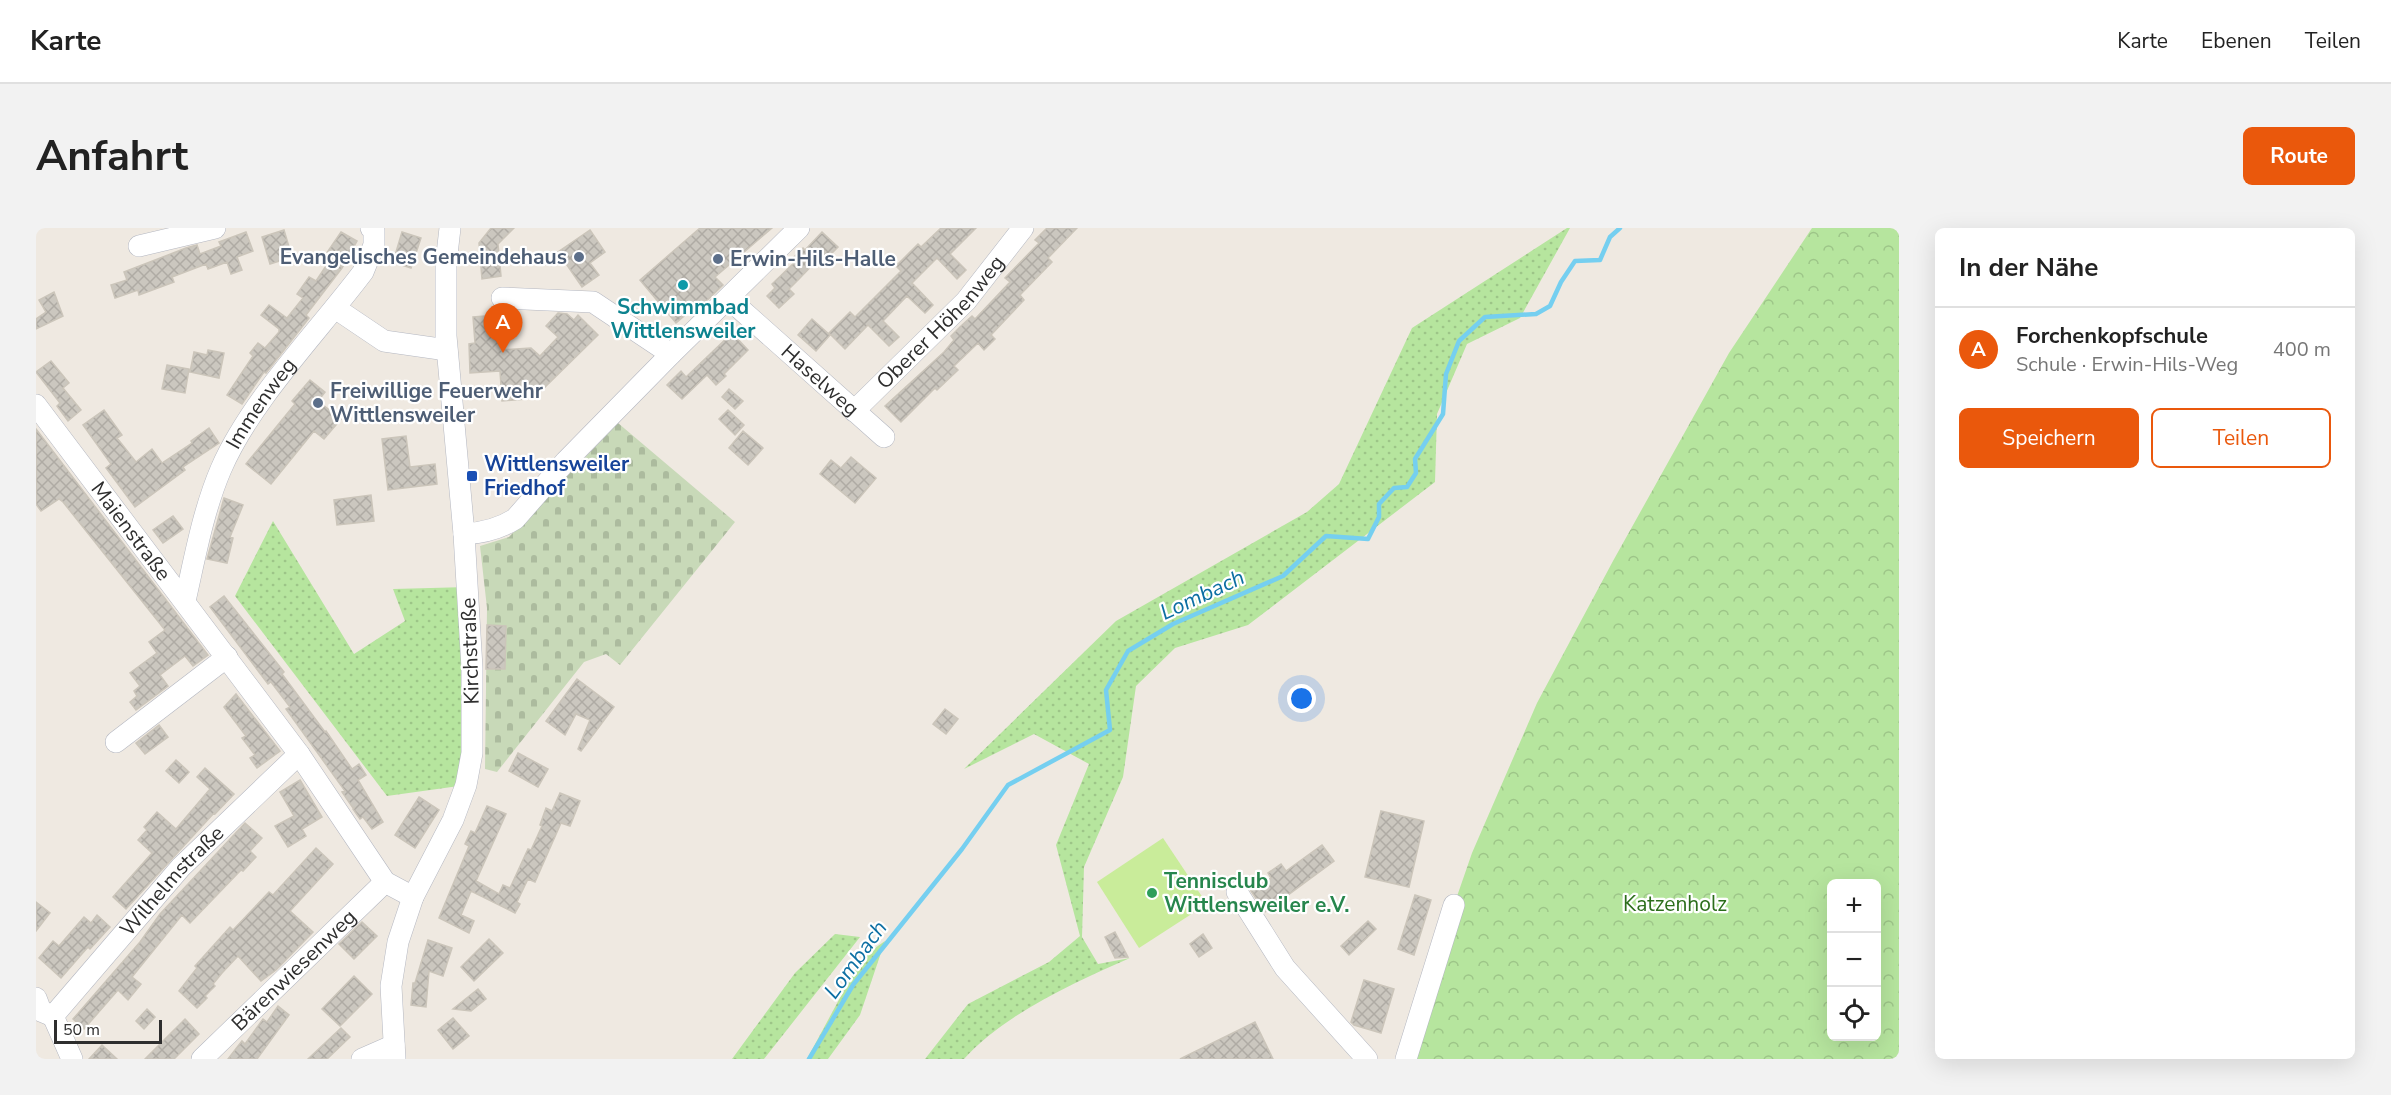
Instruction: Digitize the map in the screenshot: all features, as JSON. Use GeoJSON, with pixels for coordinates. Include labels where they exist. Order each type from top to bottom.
{"type":"FeatureCollection","features":[{"type":"Feature","properties":{"kind":"street"},"geometry":{"type":"LineString","coordinates":[[139,246],[215,228]]}},
{"type":"Feature","properties":{"kind":"street","name":"Immenweg"},"geometry":{"type":"LineString","coordinates":[[185,601],[201,526],[221,468],[256,407],[363,272],[374,246],[374,230],[370,228]]}},
{"type":"Feature","properties":{"kind":"street","name":"Kirchstraße"},"geometry":{"type":"LineString","coordinates":[[394,1052],[391,986],[398,942],[413,897],[453,819],[466,785],[472,753],[472,668],[464,534],[447,351],[446,263],[450,228]]}},
{"type":"Feature","properties":{"kind":"street"},"geometry":{"type":"LineString","coordinates":[[464,534],[483,533],[515,519],[566,461],[800,228]]}},
{"type":"Feature","properties":{"kind":"street","name":"Oberer Höhenweg"},"geometry":{"type":"LineString","coordinates":[[854,411],[966,301],[1023,228]]}},
{"type":"Feature","properties":{"kind":"street"},"geometry":{"type":"LineString","coordinates":[[501,298],[593,302],[671,354]]}},
{"type":"Feature","properties":{"kind":"street","name":"Haselweg"},"geometry":{"type":"LineString","coordinates":[[729,299],[884,437]]}},
{"type":"Feature","properties":{"kind":"street"},"geometry":{"type":"LineString","coordinates":[[336,308],[384,341],[447,351]]}},
{"type":"Feature","properties":{"kind":"street","name":"Maienstraße"},"geometry":{"type":"LineString","coordinates":[[36,405],[299,754],[385,882],[413,897]]}},
{"type":"Feature","properties":{"kind":"street"},"geometry":{"type":"LineString","coordinates":[[116,742],[227,657]]}},
{"type":"Feature","properties":{"kind":"street","name":"Wilhelmstraße"},"geometry":{"type":"LineString","coordinates":[[53,1016],[181,867],[299,754]]}},
{"type":"Feature","properties":{"kind":"street","name":"Bärenwiesenweg"},"geometry":{"type":"LineString","coordinates":[[202,1059],[385,882]]}},
{"type":"Feature","properties":{"kind":"street"},"geometry":{"type":"LineString","coordinates":[[1237,892],[1285,968],[1367,1059]]}},
{"type":"Feature","properties":{"kind":"street"},"geometry":{"type":"LineString","coordinates":[[1406,1059],[1454,905]]}},
{"type":"Feature","properties":{"kind":"street"},"geometry":{"type":"LineString","coordinates":[[36,998],[41,1011],[53,1016],[72,1059]]}},
{"type":"Feature","properties":{"kind":"street"},"geometry":{"type":"LineString","coordinates":[[362,1059],[394,1052]]}},
{"type":"Feature","properties":{"kind":"green space"},"geometry":{"type":"Polygon","coordinates":[[[1570,228],[1520,318],[1467,344],[1437,414],[1435,482],[1248,625],[1175,648],[1136,686],[1123,777],[1084,867],[1082,937],[1098,964],[1130,958],[1064,989],[1019,1014],[980,1043],[964,1059],[925,1059],[968,1004],[1049,962],[1080,936],[1056,845],[1089,764],[1034,734],[964,769],[1116,621],[1307,512],[1339,484],[1412,328],[1570,228]]]}},
{"type":"Feature","properties":{"kind":"green space","name":"Katzenholz"},"geometry":{"type":"Polygon","coordinates":[[[1812,228],[1899,228],[1899,1059],[1412,1059],[1454,905],[1472,853],[1537,703],[1729,353],[1812,228]]]}},
{"type":"Feature","properties":{"kind":"green space"},"geometry":{"type":"Polygon","coordinates":[[[618,423],[735,522],[620,665],[606,654],[584,662],[497,772],[485,769],[487,608],[480,546],[509,537],[618,423]]]}},
{"type":"Feature","properties":{"kind":"green space"},"geometry":{"type":"Polygon","coordinates":[[[273,521],[354,654],[405,621],[393,589],[468,587],[466,785],[387,796],[235,596],[273,521]]]}},
{"type":"Feature","properties":{"kind":"green space","name":"Tennisclub Wittlensweiler e.V."},"geometry":{"type":"Polygon","coordinates":[[[1163,838],[1207,904],[1139,948],[1097,882],[1163,838]]]}},
{"type":"Feature","properties":{"kind":"green space"},"geometry":{"type":"Polygon","coordinates":[[[835,934],[860,937],[764,1059],[732,1059],[795,973],[835,934]]]}},
{"type":"Feature","properties":{"kind":"green space"},"geometry":{"type":"Polygon","coordinates":[[[885,941],[860,1015],[828,1059],[807,1059],[862,957],[885,941]]]}},
{"type":"Feature","properties":{"kind":"building"},"geometry":{"type":"Polygon","coordinates":[[[491,228],[514,228],[498,244],[501,276],[482,279],[479,243],[491,228]]]}},
{"type":"Feature","properties":{"kind":"building","name":"Schwimmbad Wittlensweiler"},"geometry":{"type":"Polygon","coordinates":[[[700,228],[772,228],[715,277],[723,285],[699,308],[697,305],[676,323],[640,280],[700,228]]]}},
{"type":"Feature","properties":{"kind":"building"},"geometry":{"type":"Polygon","coordinates":[[[941,228],[976,228],[950,254],[966,270],[957,279],[937,258],[912,283],[933,305],[925,313],[907,296],[883,321],[899,337],[889,346],[868,325],[845,349],[829,333],[850,312],[855,317],[901,271],[896,266],[918,244],[921,247],[941,228]]]}},
{"type":"Feature","properties":{"kind":"building"},"geometry":{"type":"Polygon","coordinates":[[[1047,228],[1077,228],[1048,258],[1052,262],[1020,295],[1024,300],[991,335],[995,339],[984,350],[978,343],[954,366],[958,370],[937,390],[935,388],[901,422],[885,406],[944,352],[954,340],[951,336],[961,326],[972,316],[975,319],[1010,282],[1005,278],[1039,243],[1035,240],[1047,228]]]}},
{"type":"Feature","properties":{"kind":"building"},"geometry":{"type":"Polygon","coordinates":[[[284,230],[292,257],[270,264],[262,237],[284,230]]]}},
{"type":"Feature","properties":{"kind":"building","name":"Evangelisches Gemeindehaus"},"geometry":{"type":"Polygon","coordinates":[[[590,230],[605,252],[590,263],[599,275],[582,287],[558,252],[590,230]]]}},
{"type":"Feature","properties":{"kind":"building"},"geometry":{"type":"Polygon","coordinates":[[[246,232],[253,251],[237,257],[242,270],[231,274],[227,262],[208,269],[206,264],[172,277],[174,282],[139,295],[138,290],[115,298],[111,285],[127,280],[124,272],[197,245],[200,254],[221,246],[219,242],[246,232]]]}},
{"type":"Feature","properties":{"kind":"building"},"geometry":{"type":"Polygon","coordinates":[[[341,232],[357,241],[342,268],[306,315],[309,318],[266,373],[264,372],[242,404],[227,395],[253,356],[250,353],[258,343],[265,348],[279,332],[279,329],[261,315],[269,305],[287,318],[303,298],[297,294],[309,277],[316,281],[330,260],[324,257],[341,232]]]}},
{"type":"Feature","properties":{"kind":"building"},"geometry":{"type":"Polygon","coordinates":[[[402,232],[421,238],[411,268],[393,262],[402,232]]]}},
{"type":"Feature","properties":{"kind":"building"},"geometry":{"type":"Polygon","coordinates":[[[822,232],[838,247],[826,259],[822,255],[789,289],[794,294],[779,308],[767,296],[775,288],[772,284],[797,260],[794,257],[803,248],[805,250],[822,232]]]}},
{"type":"Feature","properties":{"kind":"building"},"geometry":{"type":"Polygon","coordinates":[[[54,292],[63,316],[36,329],[36,319],[46,312],[39,300],[54,292]]]}},
{"type":"Feature","properties":{"kind":"building"},"geometry":{"type":"Polygon","coordinates":[[[558,313],[567,314],[574,320],[578,315],[598,335],[541,391],[536,387],[526,399],[502,401],[500,371],[470,373],[469,344],[475,343],[473,317],[498,315],[500,350],[531,348],[540,356],[558,337],[546,326],[558,313]]]}},
{"type":"Feature","properties":{"kind":"building"},"geometry":{"type":"Polygon","coordinates":[[[812,319],[830,335],[816,351],[798,335],[812,319]]]}},
{"type":"Feature","properties":{"kind":"building"},"geometry":{"type":"Polygon","coordinates":[[[732,333],[748,350],[716,385],[707,375],[682,399],[667,385],[681,371],[686,377],[732,333]]]}},
{"type":"Feature","properties":{"kind":"building"},"geometry":{"type":"Polygon","coordinates":[[[208,350],[224,353],[219,378],[190,372],[194,352],[207,355],[208,350]]]}},
{"type":"Feature","properties":{"kind":"building"},"geometry":{"type":"Polygon","coordinates":[[[51,361],[69,383],[63,388],[81,410],[68,421],[57,406],[60,403],[36,372],[51,361]]]}},
{"type":"Feature","properties":{"kind":"building"},"geometry":{"type":"Polygon","coordinates":[[[167,365],[189,369],[185,393],[162,389],[167,365]]]}},
{"type":"Feature","properties":{"kind":"building"},"geometry":{"type":"Polygon","coordinates":[[[310,380],[325,392],[318,401],[341,419],[324,439],[314,431],[271,484],[246,464],[295,404],[292,401],[310,380]]]}},
{"type":"Feature","properties":{"kind":"building"},"geometry":{"type":"Polygon","coordinates":[[[729,389],[743,401],[735,409],[722,397],[729,389]]]}},
{"type":"Feature","properties":{"kind":"building"},"geometry":{"type":"Polygon","coordinates":[[[104,410],[122,435],[117,438],[136,462],[152,449],[162,463],[192,443],[191,441],[209,428],[219,443],[183,467],[185,470],[135,507],[106,468],[111,464],[83,425],[104,410]]]}},
{"type":"Feature","properties":{"kind":"building"},"geometry":{"type":"Polygon","coordinates":[[[728,410],[744,425],[735,435],[719,419],[728,410]]]}},
{"type":"Feature","properties":{"kind":"building"},"geometry":{"type":"Polygon","coordinates":[[[36,429],[208,655],[193,666],[185,656],[160,675],[168,686],[136,710],[130,702],[137,696],[134,691],[140,686],[130,673],[157,653],[149,642],[165,630],[63,502],[59,499],[41,511],[36,504],[36,429]]]}},
{"type":"Feature","properties":{"kind":"building"},"geometry":{"type":"Polygon","coordinates":[[[743,431],[763,448],[748,465],[729,448],[743,431]]]}},
{"type":"Feature","properties":{"kind":"building"},"geometry":{"type":"Polygon","coordinates":[[[406,436],[410,467],[435,464],[437,484],[388,490],[382,439],[406,436]]]}},
{"type":"Feature","properties":{"kind":"building"},"geometry":{"type":"Polygon","coordinates":[[[851,457],[876,478],[855,503],[820,474],[831,460],[841,468],[851,457]]]}},
{"type":"Feature","properties":{"kind":"building"},"geometry":{"type":"Polygon","coordinates":[[[371,495],[374,521],[337,525],[334,500],[371,495]]]}},
{"type":"Feature","properties":{"kind":"building"},"geometry":{"type":"Polygon","coordinates":[[[224,498],[243,505],[230,537],[233,538],[227,563],[207,559],[224,498]]]}},
{"type":"Feature","properties":{"kind":"building"},"geometry":{"type":"Polygon","coordinates":[[[173,516],[183,529],[163,543],[153,530],[173,516]]]}},
{"type":"Feature","properties":{"kind":"building"},"geometry":{"type":"Polygon","coordinates":[[[224,596],[284,672],[282,674],[352,769],[359,764],[366,775],[358,780],[383,822],[372,829],[363,817],[360,819],[353,809],[355,807],[353,808],[342,792],[345,791],[286,709],[290,707],[271,682],[268,684],[210,607],[224,596]]]}},
{"type":"Feature","properties":{"kind":"building"},"geometry":{"type":"Polygon","coordinates":[[[487,625],[506,626],[505,669],[486,669],[487,625]]]}},
{"type":"Feature","properties":{"kind":"building"},"geometry":{"type":"Polygon","coordinates":[[[577,679],[614,707],[581,751],[578,749],[590,720],[576,714],[565,735],[546,721],[577,679]]]}},
{"type":"Feature","properties":{"kind":"building"},"geometry":{"type":"Polygon","coordinates":[[[236,694],[280,751],[257,768],[250,758],[255,755],[242,738],[246,736],[224,707],[236,694]]]}},
{"type":"Feature","properties":{"kind":"building"},"geometry":{"type":"Polygon","coordinates":[[[945,709],[958,719],[946,734],[933,724],[945,709]]]}},
{"type":"Feature","properties":{"kind":"building"},"geometry":{"type":"Polygon","coordinates":[[[159,725],[168,737],[145,754],[136,743],[159,725]]]}},
{"type":"Feature","properties":{"kind":"building"},"geometry":{"type":"Polygon","coordinates":[[[518,753],[548,769],[538,787],[509,771],[518,753]]]}},
{"type":"Feature","properties":{"kind":"building"},"geometry":{"type":"Polygon","coordinates":[[[176,760],[189,772],[179,783],[166,771],[176,760]]]}},
{"type":"Feature","properties":{"kind":"building"},"geometry":{"type":"Polygon","coordinates":[[[205,768],[234,794],[126,909],[113,897],[152,853],[138,840],[147,830],[144,827],[157,812],[176,829],[210,789],[197,777],[205,768]]]}},
{"type":"Feature","properties":{"kind":"building"},"geometry":{"type":"Polygon","coordinates":[[[300,780],[322,817],[302,829],[306,836],[288,847],[275,826],[294,816],[280,792],[300,780]]]}},
{"type":"Feature","properties":{"kind":"building"},"geometry":{"type":"Polygon","coordinates":[[[560,793],[580,801],[570,826],[561,823],[535,882],[528,879],[517,902],[520,904],[515,913],[471,891],[461,915],[474,921],[469,933],[439,918],[469,846],[465,844],[471,831],[475,833],[487,806],[506,814],[476,881],[499,894],[503,885],[510,888],[528,849],[531,850],[542,826],[540,825],[546,808],[552,811],[560,793]]]}},
{"type":"Feature","properties":{"kind":"building"},"geometry":{"type":"Polygon","coordinates":[[[419,797],[439,810],[415,848],[395,835],[419,797]]]}},
{"type":"Feature","properties":{"kind":"building"},"geometry":{"type":"Polygon","coordinates":[[[1381,811],[1424,821],[1409,887],[1365,877],[1381,811]]]}},
{"type":"Feature","properties":{"kind":"building"},"geometry":{"type":"Polygon","coordinates":[[[245,823],[262,838],[250,851],[256,857],[190,923],[182,915],[132,977],[141,984],[128,1000],[118,990],[84,1029],[73,1019],[140,942],[160,914],[245,823]]]}},
{"type":"Feature","properties":{"kind":"building"},"geometry":{"type":"Polygon","coordinates":[[[1322,845],[1334,861],[1265,912],[1251,891],[1271,878],[1268,873],[1281,864],[1286,871],[1322,845]]]}},
{"type":"Feature","properties":{"kind":"building"},"geometry":{"type":"Polygon","coordinates":[[[316,848],[333,864],[290,911],[313,932],[276,970],[261,981],[238,956],[213,984],[215,986],[205,996],[207,998],[197,1008],[179,991],[197,968],[195,966],[230,927],[233,930],[269,892],[273,895],[316,848]]]}},
{"type":"Feature","properties":{"kind":"building"},"geometry":{"type":"Polygon","coordinates":[[[1415,895],[1431,900],[1414,955],[1398,949],[1415,895]]]}},
{"type":"Feature","properties":{"kind":"building"},"geometry":{"type":"Polygon","coordinates":[[[36,902],[50,913],[36,931],[36,902]]]}},
{"type":"Feature","properties":{"kind":"building"},"geometry":{"type":"Polygon","coordinates":[[[97,915],[110,927],[90,949],[88,947],[61,978],[39,958],[53,941],[59,946],[84,917],[91,923],[97,915]]]}},
{"type":"Feature","properties":{"kind":"building"},"geometry":{"type":"Polygon","coordinates":[[[1368,921],[1376,929],[1349,955],[1341,946],[1368,921]]]}},
{"type":"Feature","properties":{"kind":"building"},"geometry":{"type":"Polygon","coordinates":[[[362,922],[377,936],[354,959],[339,944],[362,922]]]}},
{"type":"Feature","properties":{"kind":"building","name":"Tennisclub Wittlensweiler e.V."},"geometry":{"type":"Polygon","coordinates":[[[1115,932],[1128,957],[1115,958],[1105,937],[1115,932]]]}},
{"type":"Feature","properties":{"kind":"building"},"geometry":{"type":"Polygon","coordinates":[[[1203,934],[1212,948],[1199,957],[1190,944],[1203,934]]]}},
{"type":"Feature","properties":{"kind":"building"},"geometry":{"type":"Polygon","coordinates":[[[489,939],[503,953],[474,981],[461,967],[489,939]]]}},
{"type":"Feature","properties":{"kind":"building"},"geometry":{"type":"Polygon","coordinates":[[[428,940],[452,948],[443,976],[429,971],[426,1007],[411,1005],[413,983],[415,983],[428,940]]]}},
{"type":"Feature","properties":{"kind":"building"},"geometry":{"type":"Polygon","coordinates":[[[354,976],[372,994],[340,1026],[322,1009],[354,976]]]}},
{"type":"Feature","properties":{"kind":"building"},"geometry":{"type":"Polygon","coordinates":[[[1364,980],[1394,989],[1381,1033],[1351,1022],[1364,980]]]}},
{"type":"Feature","properties":{"kind":"building"},"geometry":{"type":"Polygon","coordinates":[[[478,989],[486,999],[471,1011],[453,1009],[478,989]]]}},
{"type":"Feature","properties":{"kind":"building"},"geometry":{"type":"Polygon","coordinates":[[[278,1006],[289,1015],[257,1059],[228,1059],[242,1041],[245,1044],[263,1019],[267,1022],[278,1006]]]}},
{"type":"Feature","properties":{"kind":"building"},"geometry":{"type":"Polygon","coordinates":[[[147,1009],[155,1017],[144,1029],[136,1021],[147,1009]]]}},
{"type":"Feature","properties":{"kind":"building"},"geometry":{"type":"Polygon","coordinates":[[[453,1018],[469,1036],[453,1049],[438,1030],[453,1018]]]}},
{"type":"Feature","properties":{"kind":"building"},"geometry":{"type":"Polygon","coordinates":[[[185,1019],[199,1034],[174,1059],[145,1059],[185,1019]]]}},
{"type":"Feature","properties":{"kind":"building"},"geometry":{"type":"Polygon","coordinates":[[[1255,1022],[1273,1059],[1180,1059],[1255,1022]]]}},
{"type":"Feature","properties":{"kind":"building"},"geometry":{"type":"Polygon","coordinates":[[[341,1028],[350,1037],[327,1059],[308,1059],[341,1028]]]}},
{"type":"Feature","properties":{"kind":"building"},"geometry":{"type":"Polygon","coordinates":[[[102,1045],[117,1059],[89,1059],[102,1045]]]}},
{"type":"Feature","properties":{"kind":"waterway","name":"Lombach"},"geometry":{"type":"LineString","coordinates":[[809,1059],[853,985],[962,849],[1008,785],[1110,730],[1106,690],[1128,651],[1173,624],[1283,576],[1326,536],[1368,539],[1379,517],[1379,504],[1394,488],[1407,487],[1416,473],[1415,459],[1443,414],[1446,374],[1459,341],[1485,317],[1536,314],[1550,306],[1561,282],[1575,261],[1600,260],[1610,237],[1620,228]]}},
{"type":"Feature","properties":{"kind":"place","name":"Evangelisches Gemeindehaus"},"geometry":{"type":"Point","coordinates":[579,257]}},
{"type":"Feature","properties":{"kind":"place","name":"Erwin-Hils-Halle"},"geometry":{"type":"Point","coordinates":[718,259]}},
{"type":"Feature","properties":{"kind":"place","name":"Schwimmbad Wittlensweiler"},"geometry":{"type":"Point","coordinates":[683,285]}},
{"type":"Feature","properties":{"kind":"place","name":"Forchenkopfschule"},"geometry":{"type":"Point","coordinates":[503,353]}},
{"type":"Feature","properties":{"kind":"place","name":"Freiwillige Feuerwehr Wittlensweiler"},"geometry":{"type":"Point","coordinates":[318,403]}},
{"type":"Feature","properties":{"kind":"place","name":"Wittlensweiler Friedhof"},"geometry":{"type":"Point","coordinates":[472,476]}},
{"type":"Feature","properties":{"kind":"place","name":"Tennisclub Wittlensweiler e.V."},"geometry":{"type":"Point","coordinates":[1152,893]}}]}
